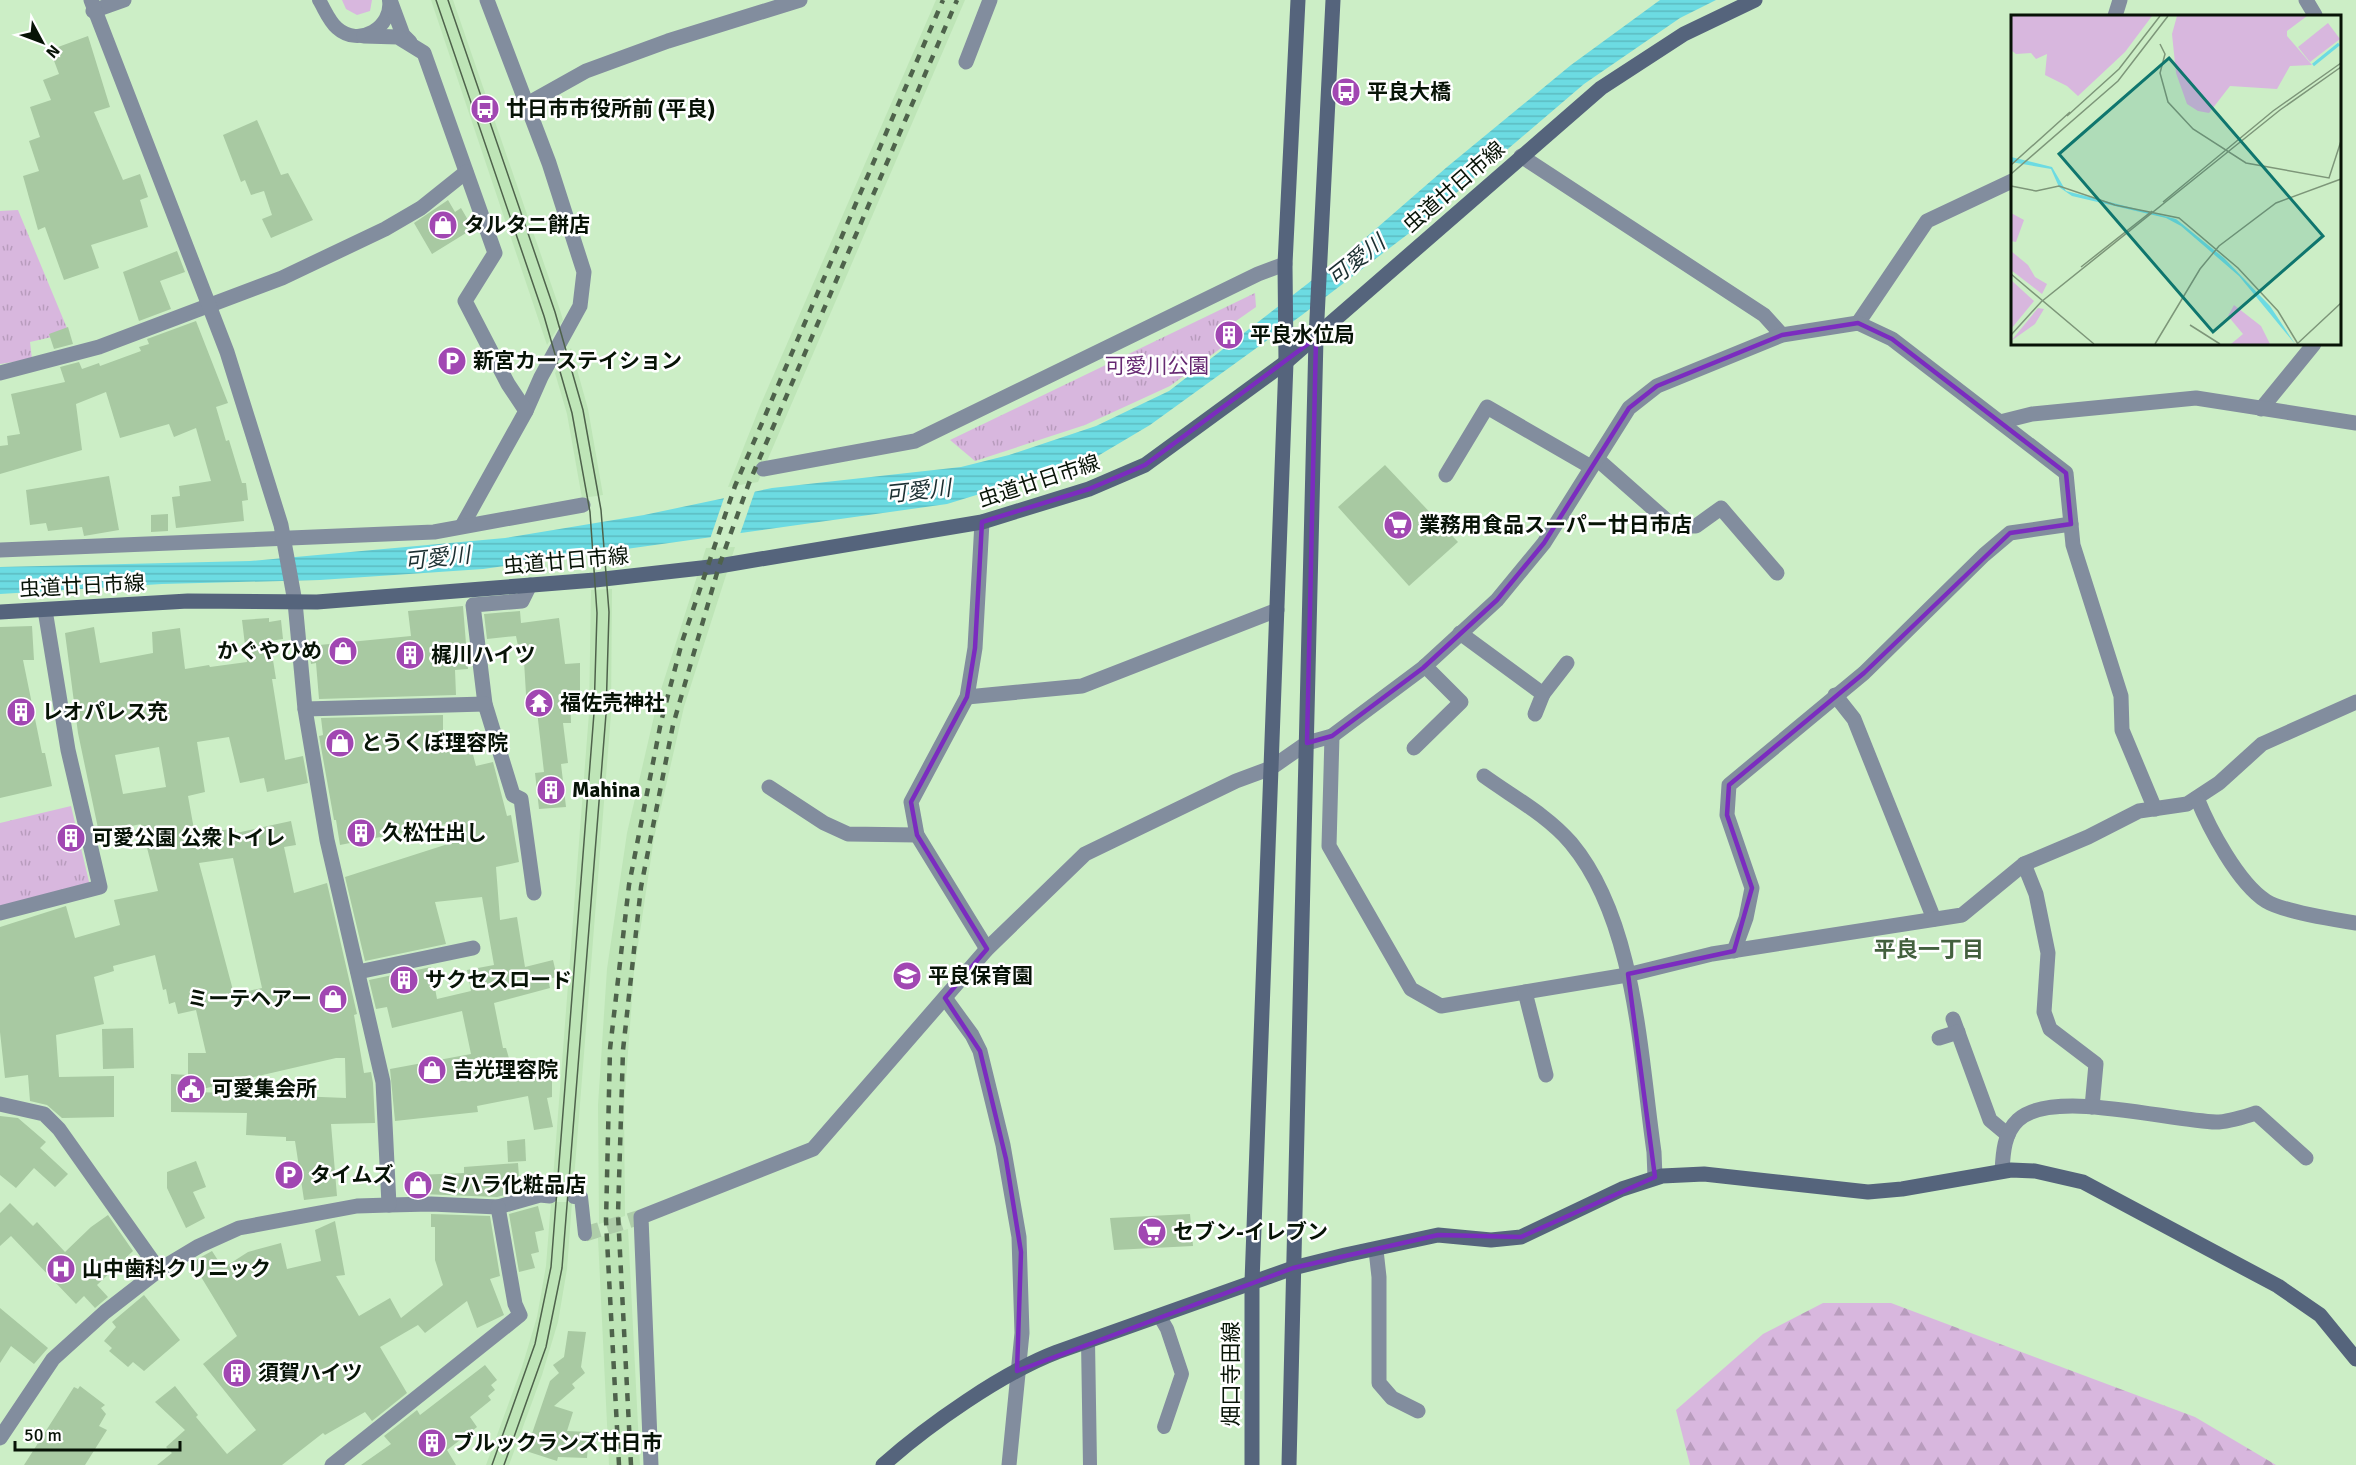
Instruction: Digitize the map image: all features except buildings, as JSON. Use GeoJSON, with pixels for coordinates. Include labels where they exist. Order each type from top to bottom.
{"type":"FeatureCollection","features":[{"type":"Feature","properties":{"kind":"street"},"geometry":{"type":"LineString","coordinates":[[124,0],[92,5],[138,116],[209,303],[272,493],[284,543],[294,596],[305,709],[327,840],[383,1082],[389,1205]]}},
{"type":"Feature","properties":{"kind":"street"},"geometry":{"type":"LineString","coordinates":[[390,0],[403,35],[425,55],[495,253],[465,301],[508,384],[526,411]]}},
{"type":"Feature","properties":{"kind":"street"},"geometry":{"type":"LineString","coordinates":[[462,526],[526,411],[541,377],[573,322],[584,290],[580,255],[527,104],[487,0]]}},
{"type":"Feature","properties":{"kind":"street"},"geometry":{"type":"LineString","coordinates":[[527,104],[586,71],[668,41],[801,0]]}},
{"type":"Feature","properties":{"kind":"street"},"geometry":{"type":"LineString","coordinates":[[966,62],[990,0]]}},
{"type":"Feature","properties":{"kind":"street","name":"畑口寺田線"},"geometry":{"type":"LineString","coordinates":[[1251,1465],[1252,1282],[1286,362],[1285,267],[1298,0]]}},
{"type":"Feature","properties":{"kind":"street"},"geometry":{"type":"LineString","coordinates":[[1289,1465],[1316,338],[1333,0]]}},
{"type":"Feature","properties":{"kind":"street","name":"虫道廿日市線"},"geometry":{"type":"LineString","coordinates":[[0,612],[530,585],[719,566],[982,522],[1089,489],[1145,465],[1286,362],[1600,88],[1684,34],[1755,0]]}},
{"type":"Feature","properties":{"kind":"street"},"geometry":{"type":"LineString","coordinates":[[2115,15],[2120,0]]}},
{"type":"Feature","properties":{"kind":"street"},"geometry":{"type":"LineString","coordinates":[[2306,0],[2315,15]]}},
{"type":"Feature","properties":{"kind":"street"},"geometry":{"type":"LineString","coordinates":[[364,36],[398,37],[410,42]]}},
{"type":"Feature","properties":{"kind":"street"},"geometry":{"type":"LineString","coordinates":[[1521,156],[1764,315],[1782,335]]}},
{"type":"Feature","properties":{"kind":"street"},"geometry":{"type":"LineString","coordinates":[[0,373],[99,347],[209,303],[282,278],[385,229],[421,208],[466,172]]}},
{"type":"Feature","properties":{"kind":"street"},"geometry":{"type":"LineString","coordinates":[[1858,323],[1927,221],[2011,182]]}},
{"type":"Feature","properties":{"kind":"street"},"geometry":{"type":"LineString","coordinates":[[763,469],[915,441],[1258,274],[1285,267]]}},
{"type":"Feature","properties":{"kind":"street"},"geometry":{"type":"LineString","coordinates":[[651,1465],[641,1218],[813,1149],[987,949],[1085,854],[1236,781],[1271,768],[1306,743],[1332,736],[1425,666],[1497,600],[1544,543],[1629,408],[1657,386],[1782,335],[1858,323],[1892,339],[2066,473],[2073,545],[2121,696],[2122,730],[2155,809]]}},
{"type":"Feature","properties":{"kind":"street"},"geometry":{"type":"LineString","coordinates":[[2261,409],[2313,345]]}},
{"type":"Feature","properties":{"kind":"street"},"geometry":{"type":"LineString","coordinates":[[2000,422],[2032,414],[2196,398],[2356,423]]}},
{"type":"Feature","properties":{"kind":"street"},"geometry":{"type":"LineString","coordinates":[[1446,475],[1487,407],[1594,463],[1673,526],[1696,526],[1721,508],[1777,573]]}},
{"type":"Feature","properties":{"kind":"street"},"geometry":{"type":"LineString","coordinates":[[0,550],[284,543],[434,531],[584,505]]}},
{"type":"Feature","properties":{"kind":"street"},"geometry":{"type":"LineString","coordinates":[[982,522],[975,648],[967,697],[911,802],[917,835],[987,949]]}},
{"type":"Feature","properties":{"kind":"street"},"geometry":{"type":"LineString","coordinates":[[1734,951],[1746,918],[1752,888],[1727,815],[1729,784],[1864,673],[1984,555],[2010,533],[2071,524]]}},
{"type":"Feature","properties":{"kind":"street"},"geometry":{"type":"LineString","coordinates":[[530,585],[522,601],[473,605],[485,704],[513,795],[521,799],[534,893]]}},
{"type":"Feature","properties":{"kind":"street"},"geometry":{"type":"LineString","coordinates":[[0,913],[100,887],[68,750],[45,610]]}},
{"type":"Feature","properties":{"kind":"street"},"geometry":{"type":"LineString","coordinates":[[967,697],[1082,686],[1277,610]]}},
{"type":"Feature","properties":{"kind":"street"},"geometry":{"type":"LineString","coordinates":[[1460,633],[1543,694]]}},
{"type":"Feature","properties":{"kind":"street"},"geometry":{"type":"LineString","coordinates":[[1535,714],[1543,694],[1567,663]]}},
{"type":"Feature","properties":{"kind":"street"},"geometry":{"type":"LineString","coordinates":[[1414,748],[1461,702],[1425,666]]}},
{"type":"Feature","properties":{"kind":"street"},"geometry":{"type":"LineString","coordinates":[[1835,695],[1854,719],[1934,919]]}},
{"type":"Feature","properties":{"kind":"street"},"geometry":{"type":"LineString","coordinates":[[1332,736],[1329,846],[1411,989],[1441,1006],[1628,975],[1734,951],[1962,915],[2024,864],[2088,837],[2139,811],[2187,804],[2219,783],[2262,744],[2356,702]]}},
{"type":"Feature","properties":{"kind":"street"},"geometry":{"type":"LineString","coordinates":[[305,709],[485,704]]}},
{"type":"Feature","properties":{"kind":"street"},"geometry":{"type":"LineString","coordinates":[[1484,776],[1544,818],[1571,843],[1601,889],[1621,943],[1628,975],[1654,1152],[1655,1177]]}},
{"type":"Feature","properties":{"kind":"street"},"geometry":{"type":"LineString","coordinates":[[769,787],[824,823],[848,834],[917,835]]}},
{"type":"Feature","properties":{"kind":"street"},"geometry":{"type":"LineString","coordinates":[[2197,798],[2207,824],[2235,869],[2266,901],[2322,918],[2356,924]]}},
{"type":"Feature","properties":{"kind":"street"},"geometry":{"type":"LineString","coordinates":[[2024,864],[2036,894],[2048,953],[2044,1012],[2050,1029],[2096,1064],[2092,1107]]}},
{"type":"Feature","properties":{"kind":"street"},"geometry":{"type":"LineString","coordinates":[[358,972],[472,948]]}},
{"type":"Feature","properties":{"kind":"street"},"geometry":{"type":"LineString","coordinates":[[1525,992],[1546,1075]]}},
{"type":"Feature","properties":{"kind":"street"},"geometry":{"type":"LineString","coordinates":[[945,998],[972,1035],[980,1051],[1005,1152],[1021,1252],[1022,1333],[1009,1465]]}},
{"type":"Feature","properties":{"kind":"street"},"geometry":{"type":"LineString","coordinates":[[1939,1038],[1955,1026],[1990,1120],[2008,1135]]}},
{"type":"Feature","properties":{"kind":"street"},"geometry":{"type":"LineString","coordinates":[[0,1104],[44,1114],[59,1129],[159,1270]]}},
{"type":"Feature","properties":{"kind":"street"},"geometry":{"type":"LineString","coordinates":[[2002,1171],[2008,1135],[2018,1120],[2033,1110],[2051,1107],[2092,1107],[2217,1122],[2256,1113],[2306,1158]]}},
{"type":"Feature","properties":{"kind":"street"},"geometry":{"type":"LineString","coordinates":[[883,1465],[923,1432],[1017,1371],[1040,1359],[1088,1341],[1293,1268],[1438,1235],[1491,1240],[1521,1238],[1622,1189],[1655,1177],[1683,1173],[1868,1192],[1902,1189],[2002,1171],[2059,1174],[2105,1192],[2300,1300],[2338,1334],[2356,1359]]}},
{"type":"Feature","properties":{"kind":"street"},"geometry":{"type":"LineString","coordinates":[[0,1438],[53,1359],[105,1312],[159,1270],[199,1246],[239,1228],[357,1206],[431,1204],[498,1207],[540,1195],[550,1196]]}},
{"type":"Feature","properties":{"kind":"street"},"geometry":{"type":"LineString","coordinates":[[332,1465],[520,1315],[515,1304],[498,1207]]}},
{"type":"Feature","properties":{"kind":"street"},"geometry":{"type":"LineString","coordinates":[[1376,1250],[1379,1270],[1379,1383],[1392,1398],[1418,1412]]}},
{"type":"Feature","properties":{"kind":"lane"},"geometry":{"type":"LineString","coordinates":[[320,0],[338,30],[350,36],[364,36],[377,30],[386,20],[390,0]]}},
{"type":"Feature","properties":{"kind":"lane"},"geometry":{"type":"LineString","coordinates":[[574,1197],[581,1197],[585,1234]]}},
{"type":"Feature","properties":{"kind":"lane"},"geometry":{"type":"LineString","coordinates":[[1160,1317],[1167,1329],[1182,1374],[1164,1427]]}},
{"type":"Feature","properties":{"kind":"lane"},"geometry":{"type":"LineString","coordinates":[[1088,1341],[1090,1465]]}},
{"type":"Feature","properties":{"kind":"highlighted area"},"geometry":{"type":"Polygon","coordinates":[[[1858,323],[1892,339],[2066,473],[2071,524],[2010,533],[1864,673],[1729,785],[1727,815],[1752,888],[1734,951],[1628,974],[1655,1177],[1521,1237],[1438,1235],[1293,1268],[1017,1371],[1021,1252],[1006,1159],[980,1051],[945,998],[987,949],[917,835],[911,802],[967,697],[975,648],[982,522],[1089,489],[1145,465],[1316,338],[1307,743],[1332,736],[1423,668],[1497,600],[1544,543],[1629,408],[1657,386],[1782,335],[1858,323]]]}},
{"type":"Feature","properties":{"kind":"shaded area"},"geometry":{"type":"Polygon","coordinates":[[[431,0],[453,0],[560,310],[563,320],[547,345],[431,0]]]}},
{"type":"Feature","properties":{"kind":"shaded area"},"geometry":{"type":"Polygon","coordinates":[[[936,0],[965,0],[758,482],[728,487],[760,406],[936,0]]]}},
{"type":"Feature","properties":{"kind":"shaded area"},"geometry":{"type":"Polygon","coordinates":[[[571,348],[588,409],[603,495],[582,498],[567,414],[555,373],[571,348]]]}},
{"type":"Feature","properties":{"kind":"shaded area"},"geometry":{"type":"Polygon","coordinates":[[[735,547],[684,707],[654,838],[634,972],[624,1106],[625,1216],[599,1224],[598,1105],[607,969],[627,833],[658,699],[706,548],[735,547]]]}},
{"type":"Feature","properties":{"kind":"shaded area"},"geometry":{"type":"Polygon","coordinates":[[[612,589],[611,714],[573,1192],[552,1192],[589,713],[591,590],[612,589]]]}},
{"type":"Feature","properties":{"kind":"shaded area"},"geometry":{"type":"Polygon","coordinates":[[[551,1202],[572,1202],[567,1269],[558,1322],[542,1375],[509,1465],[486,1465],[522,1367],[537,1317],[546,1266],[551,1202]]]}},
{"type":"Feature","properties":{"kind":"shaded area"},"geometry":{"type":"Polygon","coordinates":[[[628,1229],[640,1465],[609,1465],[598,1238],[628,1229]]]}},
{"type":"Feature","properties":{"kind":"green space"},"geometry":{"type":"Polygon","coordinates":[[[342,0],[372,0],[370,11],[357,15],[346,9],[342,0]]]}},
{"type":"Feature","properties":{"kind":"green space"},"geometry":{"type":"Polygon","coordinates":[[[18,210],[69,333],[30,342],[32,359],[0,364],[0,211],[18,210]]]}},
{"type":"Feature","properties":{"kind":"green space","name":"可愛川公園"},"geometry":{"type":"Polygon","coordinates":[[[1255,293],[1256,307],[1216,335],[1221,348],[1170,386],[1085,425],[975,461],[950,440],[1255,293]]]}},
{"type":"Feature","properties":{"kind":"green space"},"geometry":{"type":"Polygon","coordinates":[[[71,806],[90,886],[0,910],[0,823],[71,806]]]}},
{"type":"Feature","properties":{"kind":"green space"},"geometry":{"type":"Polygon","coordinates":[[[1823,1303],[1891,1303],[2195,1417],[2276,1465],[1690,1465],[1676,1410],[1763,1334],[1823,1303]]]}},
{"type":"Feature","properties":{"kind":"water","name":"可愛川"},"geometry":{"type":"Polygon","coordinates":[[[1660,0],[1716,0],[1680,18],[1584,84],[1408,234],[1302,315],[1150,425],[1091,460],[947,504],[483,569],[320,580],[162,584],[0,594],[0,567],[250,561],[505,538],[644,515],[772,488],[961,467],[1009,455],[1096,426],[1169,391],[1355,247],[1447,167],[1571,65],[1660,0]]]}},
{"type":"Feature","properties":{"kind":"pier"},"geometry":{"type":"Polygon","coordinates":[[[756,488],[739,537],[709,542],[725,495],[756,488]]]}},
{"type":"Feature","properties":{"kind":"tunnel"},"geometry":{"type":"LineString","coordinates":[[585,1234],[641,1217]]}},
{"type":"Feature","properties":{"kind":"tram line"},"geometry":{"type":"LineString","coordinates":[[436,0],[544,316],[572,413],[590,512],[597,613],[594,713],[551,1267],[535,1344],[492,1465]]}},
{"type":"Feature","properties":{"kind":"tram line"},"geometry":{"type":"LineString","coordinates":[[448,0],[555,312],[583,410],[601,510],[609,612],[606,714],[562,1268],[546,1347],[504,1465]]}},
{"type":"Feature","properties":{"kind":"railway"},"geometry":{"type":"LineString","coordinates":[[619,1465],[606,1221],[610,1049],[629,885],[661,722],[682,642],[735,486],[943,0]]}},
{"type":"Feature","properties":{"kind":"railway"},"geometry":{"type":"LineString","coordinates":[[631,1465],[618,1214],[623,1050],[641,887],[673,725],[719,566],[749,483],[957,0]]}},
{"type":"Feature","properties":{"kind":"place","name":"平良大橋"},"geometry":{"type":"Point","coordinates":[1346,92]}},
{"type":"Feature","properties":{"kind":"place","name":"廿日市市役所前 (平良)"},"geometry":{"type":"Point","coordinates":[485,109]}},
{"type":"Feature","properties":{"kind":"place","name":"タルタニ餅店"},"geometry":{"type":"Point","coordinates":[443,225]}},
{"type":"Feature","properties":{"kind":"place","name":"平良水位局"},"geometry":{"type":"Point","coordinates":[1229,335]}},
{"type":"Feature","properties":{"kind":"place","name":"新宮カーステイション"},"geometry":{"type":"Point","coordinates":[452,361]}},
{"type":"Feature","properties":{"kind":"place","name":"業務用食品スーパー廿日市店"},"geometry":{"type":"Point","coordinates":[1398,525]}},
{"type":"Feature","properties":{"kind":"place","name":"かぐやひめ"},"geometry":{"type":"Point","coordinates":[343,651]}},
{"type":"Feature","properties":{"kind":"place","name":"梶川ハイツ"},"geometry":{"type":"Point","coordinates":[410,655]}},
{"type":"Feature","properties":{"kind":"place","name":"福佐売神社"},"geometry":{"type":"Point","coordinates":[539,703]}},
{"type":"Feature","properties":{"kind":"place","name":"レオパレス充"},"geometry":{"type":"Point","coordinates":[21,712]}},
{"type":"Feature","properties":{"kind":"place","name":"とうくぼ理容院"},"geometry":{"type":"Point","coordinates":[340,743]}},
{"type":"Feature","properties":{"kind":"place","name":"Mahina"},"geometry":{"type":"Point","coordinates":[551,790]}},
{"type":"Feature","properties":{"kind":"place","name":"久松仕出し"},"geometry":{"type":"Point","coordinates":[361,833]}},
{"type":"Feature","properties":{"kind":"place","name":"可愛公園 公衆トイレ"},"geometry":{"type":"Point","coordinates":[71,838]}},
{"type":"Feature","properties":{"kind":"place","name":"平良保育園"},"geometry":{"type":"Point","coordinates":[907,976]}},
{"type":"Feature","properties":{"kind":"place","name":"サクセスロード"},"geometry":{"type":"Point","coordinates":[404,980]}},
{"type":"Feature","properties":{"kind":"place","name":"ミーテヘアー"},"geometry":{"type":"Point","coordinates":[333,999]}},
{"type":"Feature","properties":{"kind":"place","name":"吉光理容院"},"geometry":{"type":"Point","coordinates":[432,1070]}},
{"type":"Feature","properties":{"kind":"place","name":"可愛集会所"},"geometry":{"type":"Point","coordinates":[191,1089]}},
{"type":"Feature","properties":{"kind":"place","name":"タイムズ"},"geometry":{"type":"Point","coordinates":[289,1175]}},
{"type":"Feature","properties":{"kind":"place","name":"ミハラ化粧品店"},"geometry":{"type":"Point","coordinates":[418,1185]}},
{"type":"Feature","properties":{"kind":"place","name":"セブン-イレブン"},"geometry":{"type":"Point","coordinates":[1152,1232]}},
{"type":"Feature","properties":{"kind":"place","name":"山中歯科クリニック"},"geometry":{"type":"Point","coordinates":[61,1269]}},
{"type":"Feature","properties":{"kind":"place","name":"須賀ハイツ"},"geometry":{"type":"Point","coordinates":[237,1373]}},
{"type":"Feature","properties":{"kind":"place","name":"ブルックランズ廿日市"},"geometry":{"type":"Point","coordinates":[432,1443]}},
{"type":"Feature","properties":{"kind":"district","name":"平良一丁目"},"geometry":{"type":"Point","coordinates":[1929,949]}}]}
